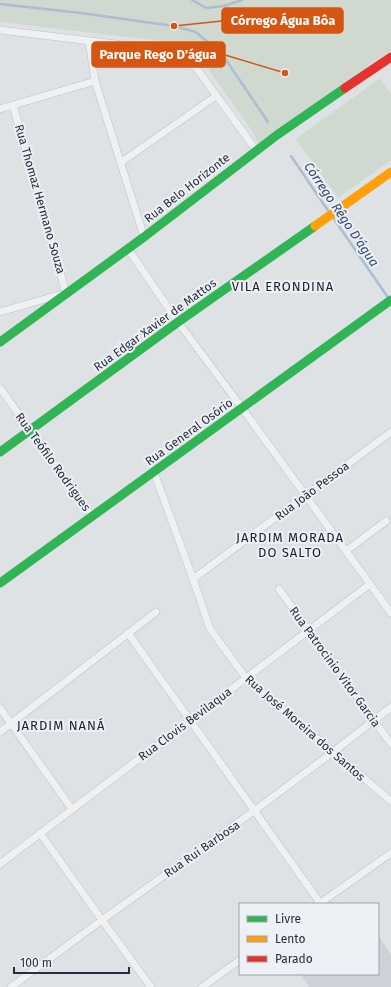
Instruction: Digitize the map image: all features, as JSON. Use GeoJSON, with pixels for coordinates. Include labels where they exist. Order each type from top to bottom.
{"type":"FeatureCollection","features":[{"type":"Feature","properties":{"kind":"street"},"geometry":{"type":"LineString","coordinates":[[0,30],[173,52],[187,59],[196,69],[256,150]]}},
{"type":"Feature","properties":{"kind":"street"},"geometry":{"type":"LineString","coordinates":[[89,41],[95,81],[144,237]]}},
{"type":"Feature","properties":{"kind":"street","name":"Rua Belo Horizonte"},"geometry":{"type":"LineString","coordinates":[[0,342],[144,237],[256,150],[391,57]]}},
{"type":"Feature","properties":{"kind":"street"},"geometry":{"type":"LineString","coordinates":[[0,109],[95,81]]}},
{"type":"Feature","properties":{"kind":"street"},"geometry":{"type":"LineString","coordinates":[[120,163],[216,96]]}},
{"type":"Feature","properties":{"kind":"street","name":"Rua Thomaz Hermano Souza"},"geometry":{"type":"LineString","coordinates":[[14,105],[66,293]]}},
{"type":"Feature","properties":{"kind":"street","name":"Rua Edgar Xavier de Mattos"},"geometry":{"type":"LineString","coordinates":[[0,452],[178,322],[391,172]]}},
{"type":"Feature","properties":{"kind":"street"},"geometry":{"type":"LineString","coordinates":[[128,249],[178,322],[390,610]]}},
{"type":"Feature","properties":{"kind":"street"},"geometry":{"type":"LineString","coordinates":[[0,312],[66,293]]}},
{"type":"Feature","properties":{"kind":"street","name":"Rua General Osório"},"geometry":{"type":"LineString","coordinates":[[0,583],[391,300]]}},
{"type":"Feature","properties":{"kind":"street","name":"Rua Teófilo Rodrigues"},"geometry":{"type":"LineString","coordinates":[[0,388],[92,516]]}},
{"type":"Feature","properties":{"kind":"street","name":"Rua João Pessoa"},"geometry":{"type":"LineString","coordinates":[[193,579],[391,432]]}},
{"type":"Feature","properties":{"kind":"street","name":"Rua José Moreira dos Santos"},"geometry":{"type":"LineString","coordinates":[[154,472],[210,629],[246,678],[391,801]]}},
{"type":"Feature","properties":{"kind":"street"},"geometry":{"type":"LineString","coordinates":[[346,551],[386,521]]}},
{"type":"Feature","properties":{"kind":"street","name":"Rua Clovis Bevilaqua"},"geometry":{"type":"LineString","coordinates":[[0,864],[370,584]]}},
{"type":"Feature","properties":{"kind":"street","name":"Rua Patrocinio Vitor Garcia"},"geometry":{"type":"LineString","coordinates":[[279,589],[391,744]]}},
{"type":"Feature","properties":{"kind":"street"},"geometry":{"type":"LineString","coordinates":[[0,732],[156,612]]}},
{"type":"Feature","properties":{"kind":"street"},"geometry":{"type":"LineString","coordinates":[[128,633],[319,903]]}},
{"type":"Feature","properties":{"kind":"street","name":"Rua Rui Barbosa"},"geometry":{"type":"LineString","coordinates":[[11,987],[254,811],[391,707]]}},
{"type":"Feature","properties":{"kind":"street"},"geometry":{"type":"LineString","coordinates":[[0,708],[72,809]]}},
{"type":"Feature","properties":{"kind":"street"},"geometry":{"type":"LineString","coordinates":[[40,833],[151,987]]}},
{"type":"Feature","properties":{"kind":"street"},"geometry":{"type":"LineString","coordinates":[[321,903],[391,853]]}},
{"type":"Feature","properties":{"kind":"street"},"geometry":{"type":"LineString","coordinates":[[202,987],[239,961]]}},
{"type":"Feature","properties":{"kind":"shaded area"},"geometry":{"type":"Polygon","coordinates":[[[0,0],[391,0],[391,51],[372,63],[310,110],[258,143],[254,134],[204,63],[195,53],[178,43],[0,22],[0,0]]]}},
{"type":"Feature","properties":{"kind":"shaded area"},"geometry":{"type":"Polygon","coordinates":[[[380,78],[391,94],[391,160],[338,198],[296,139],[380,78]]]}},
{"type":"Feature","properties":{"kind":"shaded area"},"geometry":{"type":"Polygon","coordinates":[[[379,937],[391,955],[391,987],[309,987],[302,975],[379,975],[379,937]]]}},
{"type":"Feature","properties":{"kind":"waterway"},"geometry":{"type":"LineString","coordinates":[[192,0],[206,8],[224,6],[242,0]]}},
{"type":"Feature","properties":{"kind":"waterway"},"geometry":{"type":"LineString","coordinates":[[0,4],[81,13],[174,26],[196,32],[226,60],[268,122]]}},
{"type":"Feature","properties":{"kind":"waterway","name":"Córrego Rêgo D'água"},"geometry":{"type":"LineString","coordinates":[[291,156],[329,212]]}},
{"type":"Feature","properties":{"kind":"waterway","name":"Córrego Rêgo D'água"},"geometry":{"type":"LineString","coordinates":[[332,216],[389,299]]}},
{"type":"Feature","properties":{"kind":"traffic: fast"},"geometry":{"type":"LineString","coordinates":[[0,342],[144,237],[277,135],[345,88]]}},
{"type":"Feature","properties":{"kind":"traffic: fast"},"geometry":{"type":"LineString","coordinates":[[0,452],[178,322],[315,226]]}},
{"type":"Feature","properties":{"kind":"traffic: fast"},"geometry":{"type":"LineString","coordinates":[[0,583],[391,300]]}},
{"type":"Feature","properties":{"kind":"traffic: slow"},"geometry":{"type":"LineString","coordinates":[[315,226],[391,172]]}},
{"type":"Feature","properties":{"kind":"traffic: jam"},"geometry":{"type":"LineString","coordinates":[[345,88],[391,57]]}},
{"type":"Feature","properties":{"kind":"place","name":"Córrego Água Bôa"},"geometry":{"type":"Point","coordinates":[174,26]}},
{"type":"Feature","properties":{"kind":"place","name":"Parque Rego D'água"},"geometry":{"type":"Point","coordinates":[285,73]}},
{"type":"Feature","properties":{"kind":"district","name":"VILA ERONDINA"},"geometry":{"type":"Point","coordinates":[283,286]}},
{"type":"Feature","properties":{"kind":"district","name":"JARDIM MORADA DO SALTO"},"geometry":{"type":"Point","coordinates":[290,544]}},
{"type":"Feature","properties":{"kind":"district","name":"JARDIM NANÁ"},"geometry":{"type":"Point","coordinates":[61,725]}}]}
